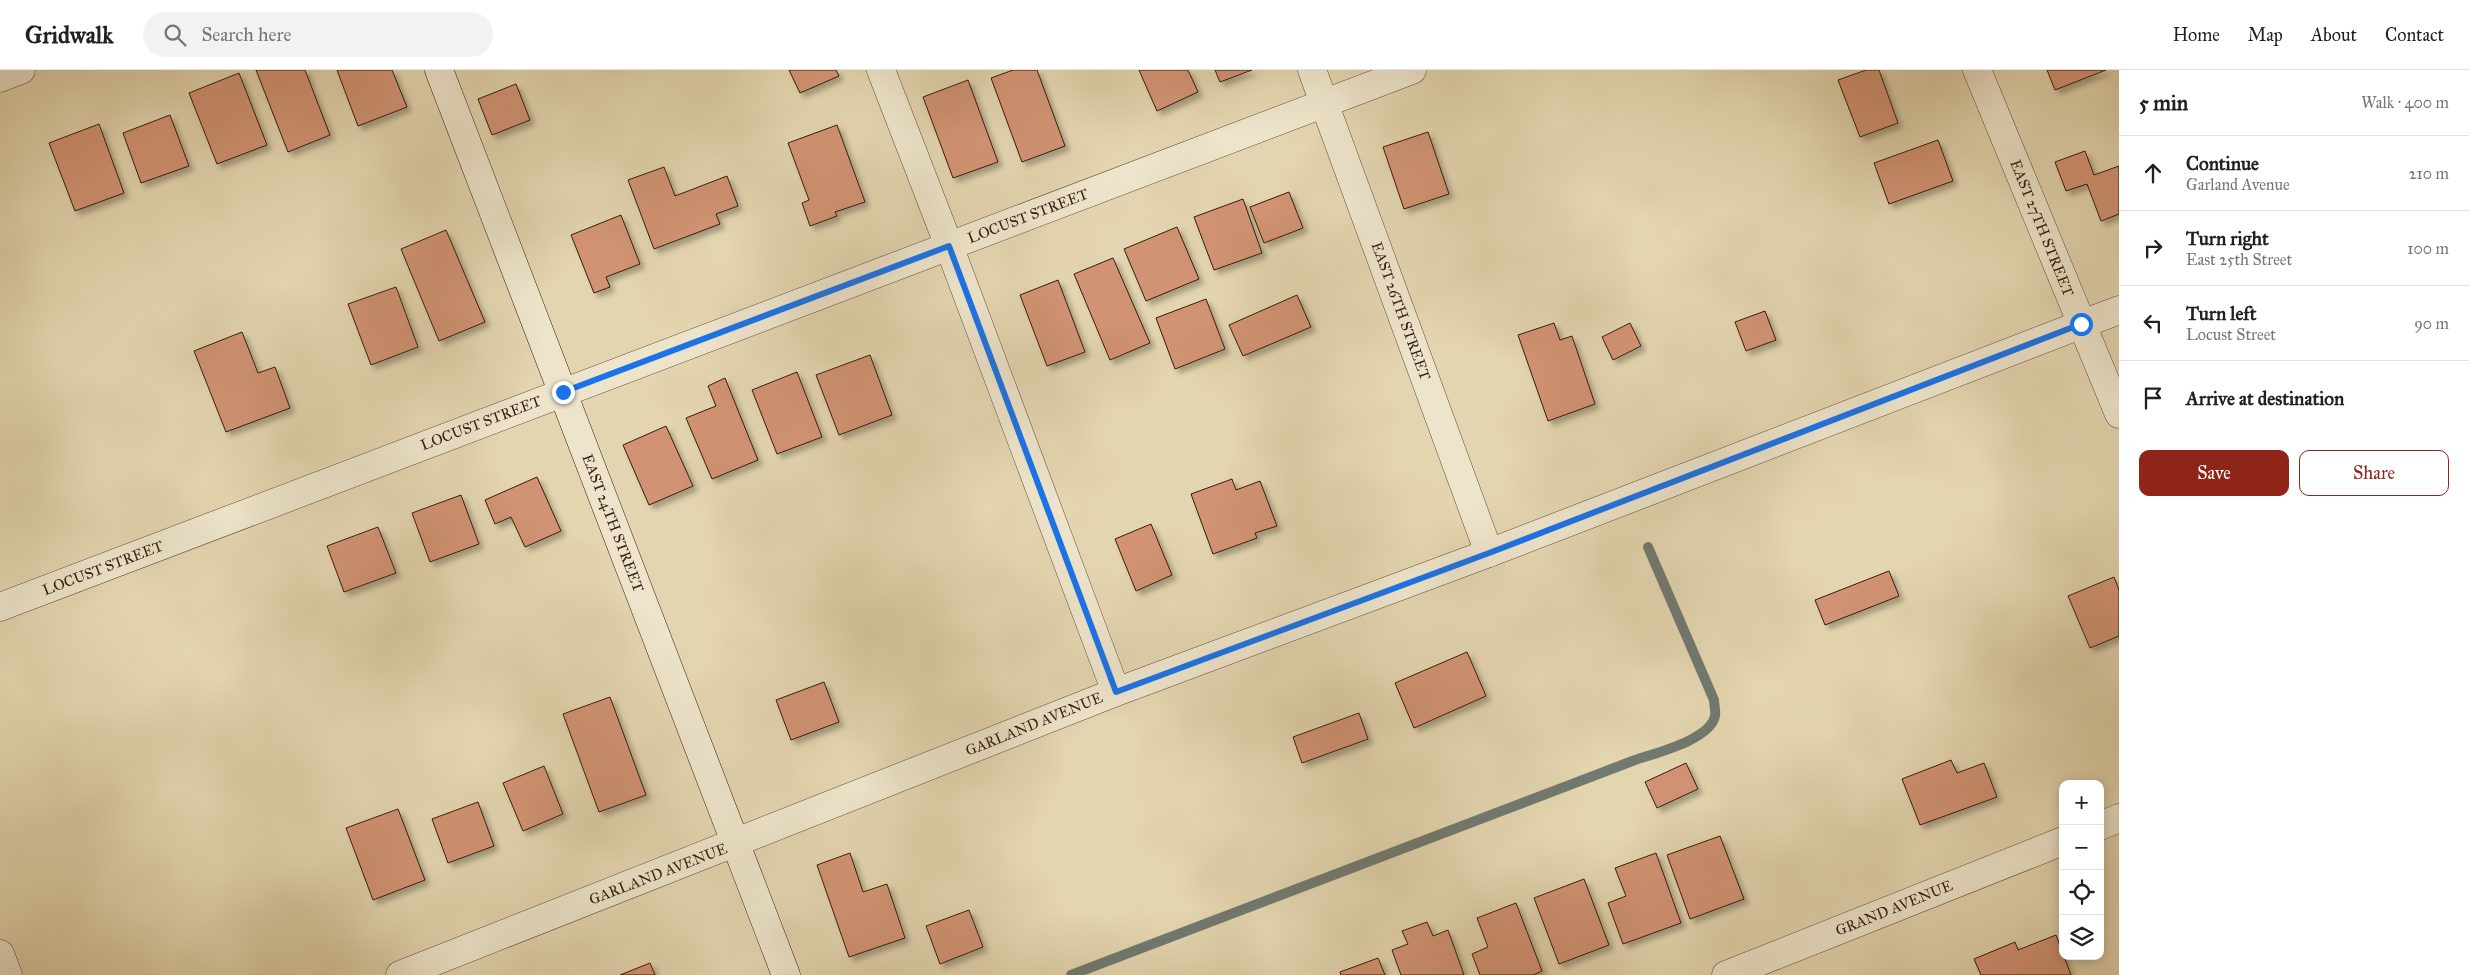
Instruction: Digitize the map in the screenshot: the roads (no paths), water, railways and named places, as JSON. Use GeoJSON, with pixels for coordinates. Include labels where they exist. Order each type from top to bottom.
{"type":"FeatureCollection","features":[{"type":"Feature","properties":{"kind":"street"},"geometry":{"type":"LineString","coordinates":[[0,78],[22,70]]}},
{"type":"Feature","properties":{"kind":"street","name":"EAST 24TH STREET"},"geometry":{"type":"LineString","coordinates":[[440,70],[786,975]]}},
{"type":"Feature","properties":{"kind":"street"},"geometry":{"type":"LineString","coordinates":[[880,70],[949,246],[1116,692]]}},
{"type":"Feature","properties":{"kind":"street","name":"EAST 26TH STREET"},"geometry":{"type":"LineString","coordinates":[[1312,70],[1489,553]]}},
{"type":"Feature","properties":{"kind":"street","name":"LOCUST STREET"},"geometry":{"type":"LineString","coordinates":[[0,607],[1412,70]]}},
{"type":"Feature","properties":{"kind":"street","name":"EAST 27TH STREET"},"geometry":{"type":"LineString","coordinates":[[1977,70],[2119,414]]}},
{"type":"Feature","properties":{"kind":"street","name":"GARLAND AVENUE"},"geometry":{"type":"LineString","coordinates":[[400,975],[736,844],[1116,692],[1489,553],[2119,310]]}},
{"type":"Feature","properties":{"kind":"street"},"geometry":{"type":"LineString","coordinates":[[2102,825],[2119,818]]}},
{"type":"Feature","properties":{"kind":"street","name":"GRAND AVENUE"},"geometry":{"type":"LineString","coordinates":[[1726,975],[2059,843]]}},
{"type":"Feature","properties":{"kind":"street"},"geometry":{"type":"LineString","coordinates":[[0,954],[8,975]]}},
{"type":"Feature","properties":{"kind":"waterway"},"geometry":{"type":"LineString","coordinates":[[1071,975],[1668,749],[1693,739],[1703,732],[1711,724],[1715,716],[1714,700],[1648,547]]}}]}
